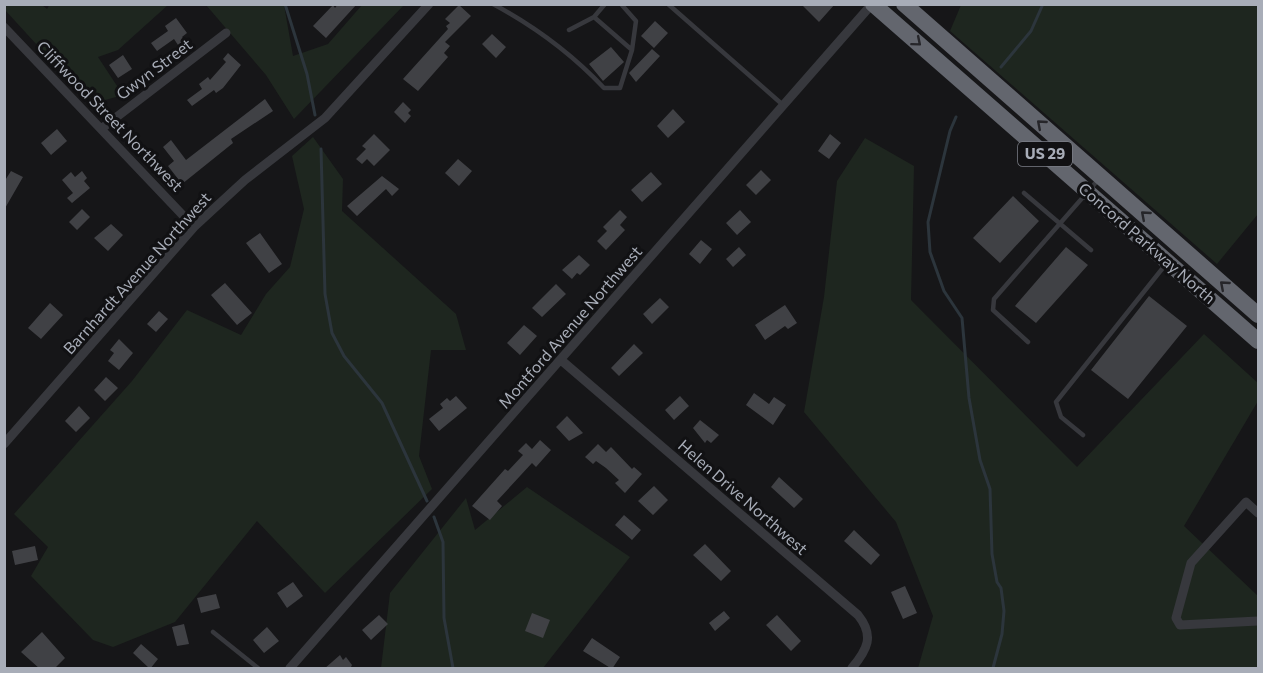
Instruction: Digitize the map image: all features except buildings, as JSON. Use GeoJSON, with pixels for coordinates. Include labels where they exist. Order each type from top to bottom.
{"type":"FeatureCollection","features":[{"type":"Feature","properties":{"kind":"highway","name":"Concord Parkway North"},"geometry":{"type":"LineString","coordinates":[[872,4],[1258,341]]}},
{"type":"Feature","properties":{"kind":"highway","name":"Concord Parkway North"},"geometry":{"type":"LineString","coordinates":[[904,4],[1258,315]]}},
{"type":"Feature","properties":{"kind":"street","name":"Barnhardt Avenue Northwest"},"geometry":{"type":"LineString","coordinates":[[4,444],[194,227],[246,180],[325,118],[429,4]]}},
{"type":"Feature","properties":{"kind":"street","name":"Montford Avenue Northwest"},"geometry":{"type":"LineString","coordinates":[[290,669],[872,4]]}},
{"type":"Feature","properties":{"kind":"street","name":"Cliffwood Street Northwest"},"geometry":{"type":"LineString","coordinates":[[4,27],[194,227]]}},
{"type":"Feature","properties":{"kind":"street","name":"Gwyn Street"},"geometry":{"type":"LineString","coordinates":[[101,129],[226,33]]}},
{"type":"Feature","properties":{"kind":"street","name":"Helen Drive Northwest"},"geometry":{"type":"LineString","coordinates":[[561,360],[858,615],[868,632],[869,639],[865,652],[852,669]]}},
{"type":"Feature","properties":{"kind":"street"},"geometry":{"type":"LineString","coordinates":[[1258,513],[1246,502],[1191,563],[1176,618],[1180,625],[1258,621]]}},
{"type":"Feature","properties":{"kind":"lane"},"geometry":{"type":"LineString","coordinates":[[493,4],[522,20],[582,65],[604,88],[620,88],[632,50],[636,21],[621,4]]}},
{"type":"Feature","properties":{"kind":"lane"},"geometry":{"type":"LineString","coordinates":[[569,30],[594,17],[605,4]]}},
{"type":"Feature","properties":{"kind":"lane"},"geometry":{"type":"LineString","coordinates":[[668,4],[783,106]]}},
{"type":"Feature","properties":{"kind":"lane"},"geometry":{"type":"LineString","coordinates":[[594,17],[632,50]]}},
{"type":"Feature","properties":{"kind":"lane"},"geometry":{"type":"LineString","coordinates":[[1028,342],[993,310],[994,299],[1101,176]]}},
{"type":"Feature","properties":{"kind":"lane"},"geometry":{"type":"LineString","coordinates":[[1024,193],[1091,250]]}},
{"type":"Feature","properties":{"kind":"lane"},"geometry":{"type":"LineString","coordinates":[[1083,435],[1061,417],[1056,402],[1168,262]]}},
{"type":"Feature","properties":{"kind":"lane"},"geometry":{"type":"LineString","coordinates":[[213,632],[258,669]]}},
{"type":"Feature","properties":{"kind":"shaded area"},"geometry":{"type":"Polygon","coordinates":[[[5,4],[42,5],[47,9],[50,4],[168,5],[118,50],[98,57],[123,95],[91,104],[5,10],[5,4]]]}},
{"type":"Feature","properties":{"kind":"shaded area"},"geometry":{"type":"Polygon","coordinates":[[[206,5],[284,5],[293,56],[328,44],[362,5],[404,5],[294,119],[266,75],[206,5]]]}},
{"type":"Feature","properties":{"kind":"shaded area"},"geometry":{"type":"Polygon","coordinates":[[[961,5],[1258,5],[1258,214],[1217,264],[950,31],[961,5]]]}},
{"type":"Feature","properties":{"kind":"shaded area"},"geometry":{"type":"Polygon","coordinates":[[[313,137],[343,179],[342,211],[456,314],[466,350],[431,350],[419,456],[432,489],[325,593],[257,521],[175,622],[113,647],[93,640],[31,576],[48,547],[14,514],[132,381],[187,310],[241,335],[266,294],[290,267],[304,209],[292,156],[313,137]]]}},
{"type":"Feature","properties":{"kind":"shaded area"},"geometry":{"type":"Polygon","coordinates":[[[865,138],[914,166],[911,300],[1077,467],[1204,334],[1258,383],[1258,401],[1184,526],[1258,596],[1258,668],[918,668],[933,616],[896,522],[804,412],[824,297],[837,181],[865,138]]]}},
{"type":"Feature","properties":{"kind":"shaded area"},"geometry":{"type":"Polygon","coordinates":[[[527,487],[630,557],[543,668],[381,668],[390,593],[466,498],[475,530],[527,487]]]}},
{"type":"Feature","properties":{"kind":"waterway"},"geometry":{"type":"LineString","coordinates":[[285,4],[307,74],[315,115]]}},
{"type":"Feature","properties":{"kind":"waterway"},"geometry":{"type":"LineString","coordinates":[[1001,67],[1031,31],[1043,4]]}},
{"type":"Feature","properties":{"kind":"waterway"},"geometry":{"type":"LineString","coordinates":[[956,117],[950,131],[928,222],[930,252],[944,291],[962,318],[969,398],[980,460],[990,489],[992,554],[997,582],[1001,588],[1004,611],[1002,634],[993,668]]}},
{"type":"Feature","properties":{"kind":"waterway"},"geometry":{"type":"LineString","coordinates":[[321,149],[325,294],[332,333],[344,356],[382,403],[427,501]]}},
{"type":"Feature","properties":{"kind":"waterway"},"geometry":{"type":"LineString","coordinates":[[434,517],[443,542],[444,618],[453,668]]}}]}
